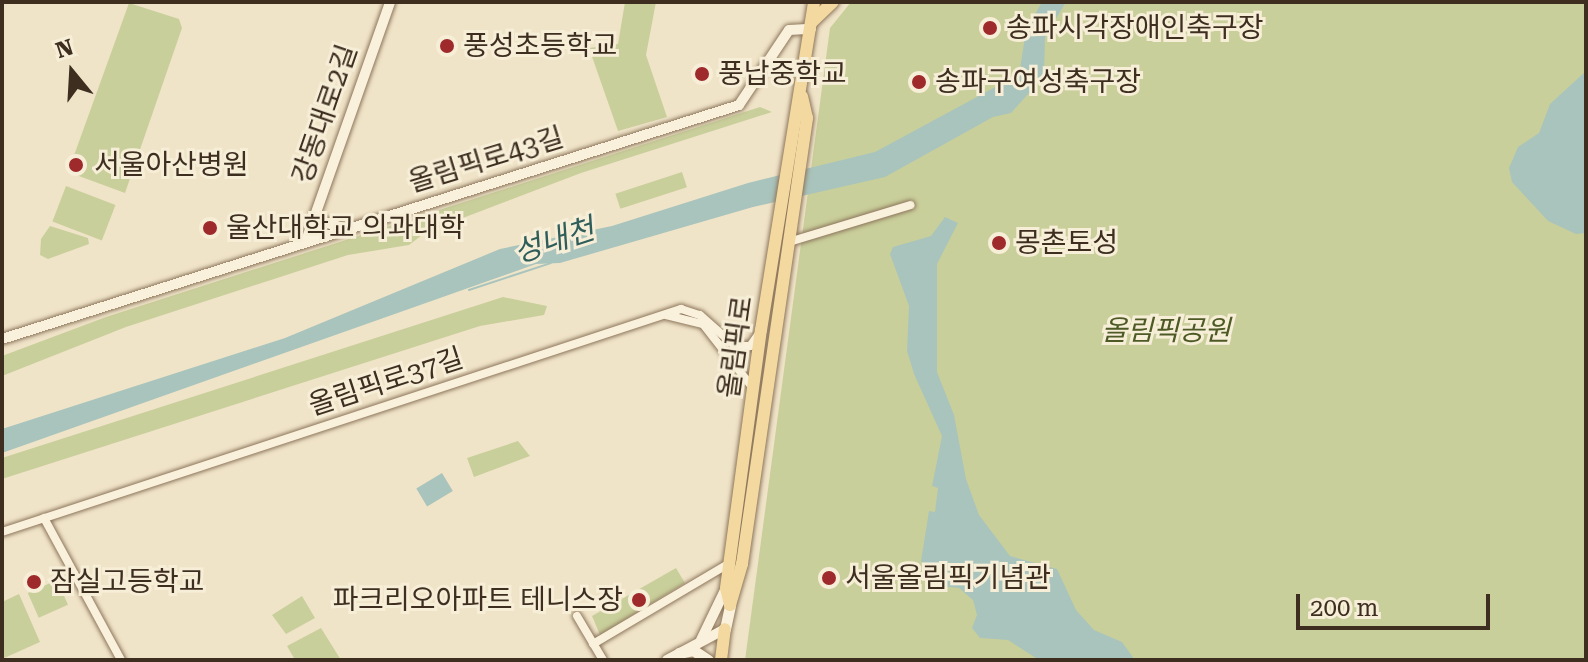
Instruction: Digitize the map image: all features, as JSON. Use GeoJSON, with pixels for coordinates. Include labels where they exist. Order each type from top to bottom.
{"type":"FeatureCollection","features":[{"type":"Feature","properties":{"kind":"main road","name":"올림픽로"},"geometry":{"type":"LineString","coordinates":[[730,605],[726,588],[761,330],[785,239],[791,122],[802,97],[814,2]]}},
{"type":"Feature","properties":{"kind":"main road"},"geometry":{"type":"LineString","coordinates":[[812,26],[833,2]]}},
{"type":"Feature","properties":{"kind":"main road","name":"올림픽로"},"geometry":{"type":"LineString","coordinates":[[721,660],[730,605],[742,564],[785,239],[807,118],[802,97]]}},
{"type":"Feature","properties":{"kind":"main road"},"geometry":{"type":"LineString","coordinates":[[679,653],[693,650],[708,660]]}},
{"type":"Feature","properties":{"kind":"street","name":"강동대로2길"},"geometry":{"type":"LineString","coordinates":[[306,241],[390,2]]}},
{"type":"Feature","properties":{"kind":"street","name":"올림픽로43길"},"geometry":{"type":"LineString","coordinates":[[2,339],[739,105],[789,30],[812,26]]}},
{"type":"Feature","properties":{"kind":"street"},"geometry":{"type":"LineString","coordinates":[[785,239],[911,205]]}},
{"type":"Feature","properties":{"kind":"street"},"geometry":{"type":"LineString","coordinates":[[314,219],[344,228]]}},
{"type":"Feature","properties":{"kind":"street"},"geometry":{"type":"LineString","coordinates":[[662,315],[681,309],[700,315],[742,348],[750,346],[761,330]]}},
{"type":"Feature","properties":{"kind":"street"},"geometry":{"type":"LineString","coordinates":[[662,315],[703,324],[739,365],[754,392]]}},
{"type":"Feature","properties":{"kind":"street","name":"올림픽로37길"},"geometry":{"type":"LineString","coordinates":[[2,532],[662,315]]}},
{"type":"Feature","properties":{"kind":"street"},"geometry":{"type":"LineString","coordinates":[[44,518],[121,660]]}},
{"type":"Feature","properties":{"kind":"street"},"geometry":{"type":"LineString","coordinates":[[593,644],[731,563]]}},
{"type":"Feature","properties":{"kind":"street"},"geometry":{"type":"LineString","coordinates":[[700,642],[726,588]]}},
{"type":"Feature","properties":{"kind":"street"},"geometry":{"type":"LineString","coordinates":[[577,616],[603,660]]}},
{"type":"Feature","properties":{"kind":"street"},"geometry":{"type":"LineString","coordinates":[[667,660],[725,629]]}},
{"type":"Feature","properties":{"kind":"green space"},"geometry":{"type":"Polygon","coordinates":[[[625,2],[656,2],[646,55],[667,117],[618,131],[589,48],[618,44],[625,2]]]}},
{"type":"Feature","properties":{"kind":"green space","name":"올림픽공원"},"geometry":{"type":"Polygon","coordinates":[[[851,2],[1586,2],[1586,660],[745,660],[830,28],[851,2]]]}},
{"type":"Feature","properties":{"kind":"green space"},"geometry":{"type":"Polygon","coordinates":[[[129,3],[179,19],[182,28],[125,193],[68,172],[129,3]]]}},
{"type":"Feature","properties":{"kind":"green space"},"geometry":{"type":"Polygon","coordinates":[[[760,107],[772,112],[581,173],[426,232],[409,245],[348,255],[126,327],[2,376],[2,356],[106,317],[760,107]]]}},
{"type":"Feature","properties":{"kind":"green space"},"geometry":{"type":"Polygon","coordinates":[[[682,172],[687,187],[620,209],[615,194],[682,172]]]}},
{"type":"Feature","properties":{"kind":"green space"},"geometry":{"type":"Polygon","coordinates":[[[66,186],[115,205],[102,240],[52,221],[66,186]]]}},
{"type":"Feature","properties":{"kind":"green space"},"geometry":{"type":"Polygon","coordinates":[[[50,226],[88,238],[89,244],[48,259],[40,255],[41,239],[50,226]]]}},
{"type":"Feature","properties":{"kind":"green space"},"geometry":{"type":"Polygon","coordinates":[[[503,297],[547,306],[544,315],[480,326],[2,479],[2,458],[503,297]]]}},
{"type":"Feature","properties":{"kind":"green space"},"geometry":{"type":"Polygon","coordinates":[[[518,441],[530,456],[474,477],[467,458],[518,441]]]}},
{"type":"Feature","properties":{"kind":"green space","name":"파크리오아파트 테니스장"},"geometry":{"type":"Polygon","coordinates":[[[676,568],[685,583],[600,635],[592,616],[676,568]]]}},
{"type":"Feature","properties":{"kind":"green space"},"geometry":{"type":"Polygon","coordinates":[[[57,580],[68,605],[39,618],[28,593],[57,580]]]}},
{"type":"Feature","properties":{"kind":"green space"},"geometry":{"type":"Polygon","coordinates":[[[19,594],[40,642],[2,659],[2,602],[19,594]]]}},
{"type":"Feature","properties":{"kind":"green space"},"geometry":{"type":"Polygon","coordinates":[[[302,596],[315,618],[286,634],[272,615],[302,596]]]}},
{"type":"Feature","properties":{"kind":"green space"},"geometry":{"type":"Polygon","coordinates":[[[321,628],[341,660],[295,660],[287,646],[321,628]]]}},
{"type":"Feature","properties":{"kind":"water","name":"성내천"},"geometry":{"type":"Polygon","coordinates":[[[1042,2],[1066,2],[1045,37],[1044,75],[1011,113],[993,117],[885,177],[753,207],[560,263],[536,264],[2,453],[2,429],[285,338],[500,249],[612,226],[748,183],[875,152],[1012,78],[1020,69],[1026,30],[1042,2]]]}},
{"type":"Feature","properties":{"kind":"water"},"geometry":{"type":"Polygon","coordinates":[[[1586,71],[1586,233],[1576,234],[1548,221],[1512,182],[1509,168],[1518,147],[1539,133],[1550,104],[1586,71]]]}},
{"type":"Feature","properties":{"kind":"water"},"geometry":{"type":"Polygon","coordinates":[[[945,217],[958,223],[937,264],[937,372],[954,415],[966,479],[979,515],[1010,556],[1057,569],[1076,610],[1094,630],[1122,642],[1135,660],[1039,660],[1008,640],[980,638],[972,628],[977,615],[973,600],[959,588],[940,586],[921,561],[929,511],[935,512],[938,488],[932,486],[942,436],[907,351],[909,306],[890,254],[893,247],[931,236],[945,217]]]}},
{"type":"Feature","properties":{"kind":"water"},"geometry":{"type":"Polygon","coordinates":[[[442,473],[453,491],[427,506],[416,488],[442,473]]]}},
{"type":"Feature","properties":{"kind":"waterway","name":"성내천"},"geometry":{"type":"LineString","coordinates":[[469,290],[551,263]]}},
{"type":"Feature","properties":{"kind":"place","name":"송파시각장애인축구장"},"geometry":{"type":"Point","coordinates":[990,28]}},
{"type":"Feature","properties":{"kind":"place","name":"풍성초등학교"},"geometry":{"type":"Point","coordinates":[447,46]}},
{"type":"Feature","properties":{"kind":"place","name":"풍납중학교"},"geometry":{"type":"Point","coordinates":[702,74]}},
{"type":"Feature","properties":{"kind":"place","name":"송파구여성축구장"},"geometry":{"type":"Point","coordinates":[919,82]}},
{"type":"Feature","properties":{"kind":"place","name":"서울아산병원"},"geometry":{"type":"Point","coordinates":[76,165]}},
{"type":"Feature","properties":{"kind":"place","name":"울산대학교 의과대학"},"geometry":{"type":"Point","coordinates":[210,228]}},
{"type":"Feature","properties":{"kind":"place","name":"몽촌토성"},"geometry":{"type":"Point","coordinates":[999,243]}},
{"type":"Feature","properties":{"kind":"place","name":"서울올림픽기념관"},"geometry":{"type":"Point","coordinates":[829,578]}},
{"type":"Feature","properties":{"kind":"place","name":"잠실고등학교"},"geometry":{"type":"Point","coordinates":[34,582]}},
{"type":"Feature","properties":{"kind":"place","name":"파크리오아파트 테니스장"},"geometry":{"type":"Point","coordinates":[639,600]}}]}
